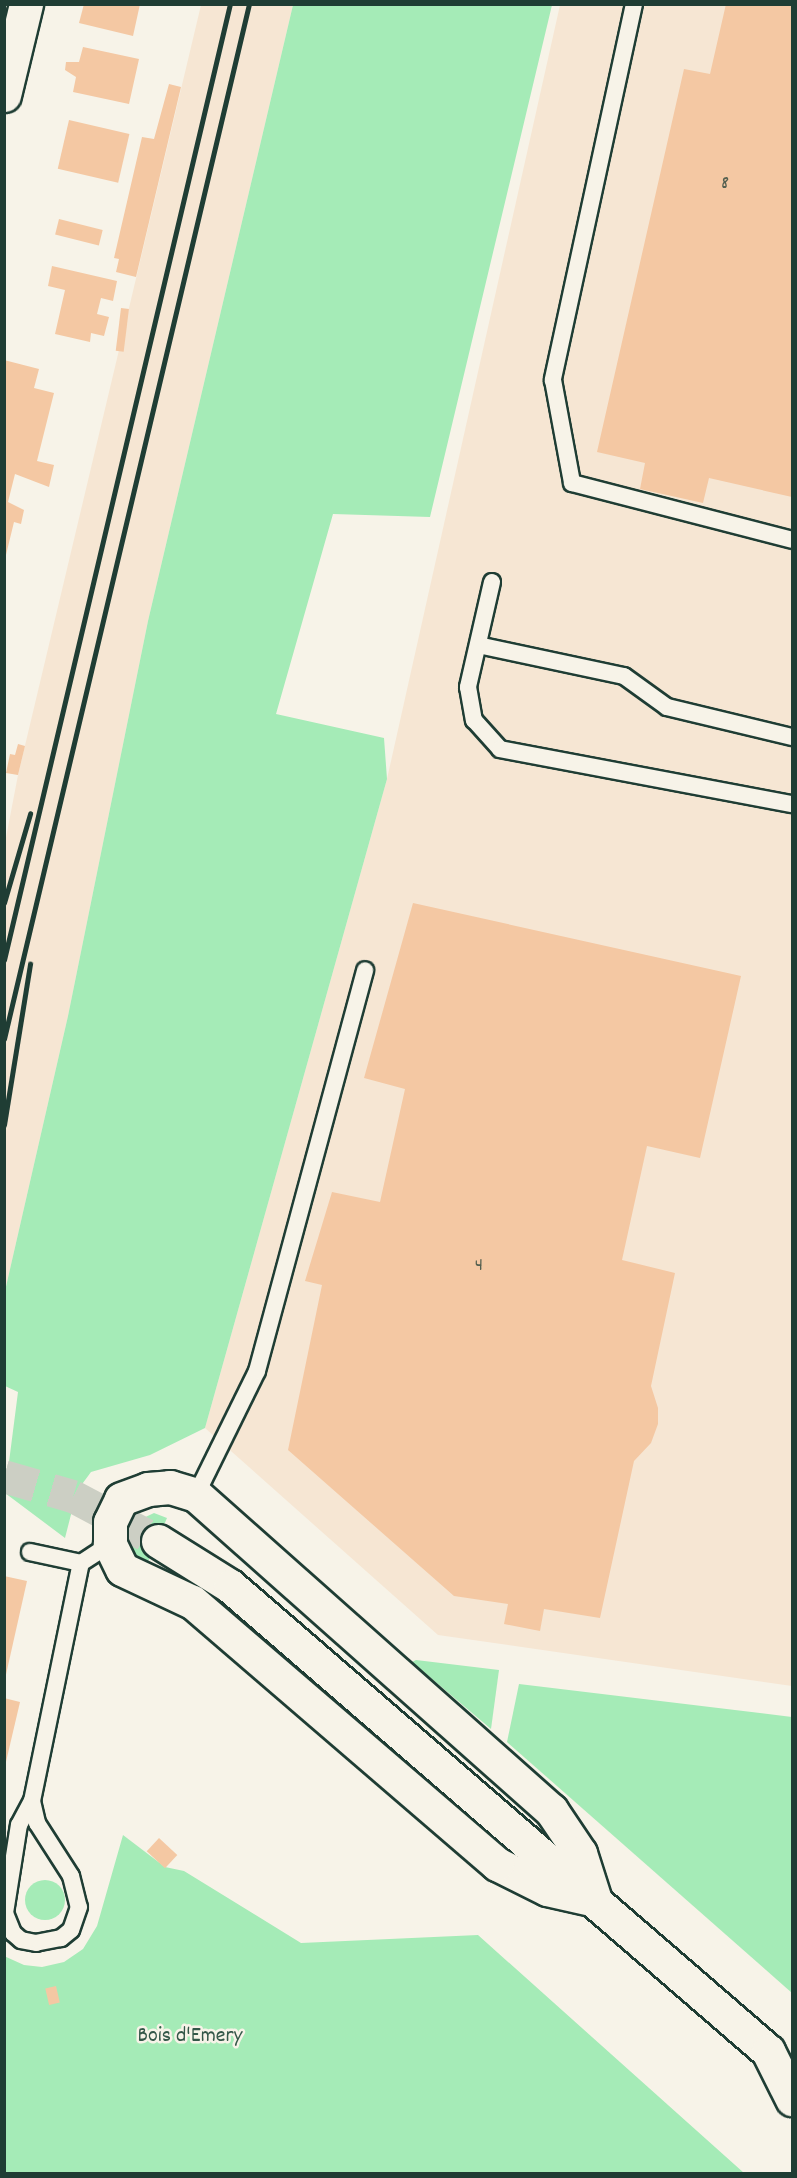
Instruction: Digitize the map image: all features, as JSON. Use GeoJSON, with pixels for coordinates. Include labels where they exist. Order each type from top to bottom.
{"type":"FeatureCollection","features":[{"type":"Feature","properties":{"kind":"street"},"geometry":{"type":"LineString","coordinates":[[4,95],[26,4]]}},
{"type":"Feature","properties":{"kind":"street"},"geometry":{"type":"LineString","coordinates":[[170,1487],[196,1495],[551,1810],[580,1853],[595,1900],[547,1889],[496,1864],[192,1602],[122,1569],[110,1544],[110,1522],[121,1499],[131,1494],[170,1487]]}},
{"type":"Feature","properties":{"kind":"street"},"geometry":{"type":"LineString","coordinates":[[158,1541],[230,1586],[595,1900],[780,2053],[792,2099]]}},
{"type":"Feature","properties":{"kind":"lane"},"geometry":{"type":"LineString","coordinates":[[634,4],[553,380],[572,483],[792,540]]}},
{"type":"Feature","properties":{"kind":"lane"},"geometry":{"type":"LineString","coordinates":[[492,582],[468,687],[474,720],[500,749],[792,804]]}},
{"type":"Feature","properties":{"kind":"lane"},"geometry":{"type":"LineString","coordinates":[[478,645],[624,676],[667,707],[792,737]]}},
{"type":"Feature","properties":{"kind":"lane"},"geometry":{"type":"LineString","coordinates":[[196,1495],[257,1371],[365,970]]}},
{"type":"Feature","properties":{"kind":"lane"},"geometry":{"type":"LineString","coordinates":[[32,1801],[37,1822],[71,1876],[79,1907],[75,1923],[61,1938],[36,1943],[21,1940],[9,1934],[5,1913],[19,1825],[32,1801],[81,1563],[110,1544]]}},
{"type":"Feature","properties":{"kind":"lane"},"geometry":{"type":"LineString","coordinates":[[30,1552],[81,1563]]}},
{"type":"Feature","properties":{"kind":"shaded area"},"geometry":{"type":"Polygon","coordinates":[[[201,5],[293,5],[148,621],[68,1016],[5,1291],[4,848],[18,775],[201,5]]]}},
{"type":"Feature","properties":{"kind":"shaded area"},"geometry":{"type":"Polygon","coordinates":[[[560,5],[792,5],[792,1686],[438,1635],[205,1428],[387,779],[560,5]]]}},
{"type":"Feature","properties":{"kind":"green space"},"geometry":{"type":"Polygon","coordinates":[[[293,5],[552,5],[430,517],[333,514],[276,714],[384,738],[387,779],[205,1428],[150,1455],[91,1472],[77,1491],[65,1538],[5,1493],[18,1392],[5,1386],[5,1291],[68,1016],[148,621],[293,5]]]}},
{"type":"Feature","properties":{"kind":"green space"},"geometry":{"type":"Polygon","coordinates":[[[154,1513],[167,1518],[147,1564],[132,1553],[130,1534],[137,1521],[154,1513]]]}},
{"type":"Feature","properties":{"kind":"green space"},"geometry":{"type":"Polygon","coordinates":[[[416,1660],[499,1670],[491,1729],[412,1662],[416,1660]]]}},
{"type":"Feature","properties":{"kind":"green space"},"geometry":{"type":"Polygon","coordinates":[[[519,1684],[792,1717],[792,1993],[507,1742],[519,1684]]]}},
{"type":"Feature","properties":{"kind":"green space","name":"Bois d'Emery"},"geometry":{"type":"Polygon","coordinates":[[[123,1835],[165,1867],[184,1871],[301,1943],[478,1935],[744,2173],[5,2173],[4,1956],[24,1965],[42,1967],[64,1962],[83,1949],[97,1926],[123,1835]]]}},
{"type":"Feature","properties":{"kind":"green space"},"geometry":{"type":"Polygon","coordinates":[[[45,1880],[59,1886],[65,1900],[59,1914],[45,1920],[31,1914],[25,1900],[31,1886],[45,1880]]]}},
{"type":"Feature","properties":{"kind":"building"},"geometry":{"type":"Polygon","coordinates":[[[84,4],[140,4],[133,36],[79,23],[84,4]]]}},
{"type":"Feature","properties":{"kind":"building"},"geometry":{"type":"Polygon","coordinates":[[[726,4],[792,4],[792,497],[709,478],[703,503],[640,489],[645,463],[597,452],[684,69],[710,74],[726,4]]]}},
{"type":"Feature","properties":{"kind":"building"},"geometry":{"type":"Polygon","coordinates":[[[83,47],[139,59],[129,104],[73,92],[76,77],[65,70],[66,62],[79,62],[83,47]]]}},
{"type":"Feature","properties":{"kind":"building"},"geometry":{"type":"Polygon","coordinates":[[[169,84],[181,87],[136,277],[116,272],[119,259],[114,258],[142,137],[154,139],[169,84]]]}},
{"type":"Feature","properties":{"kind":"building"},"geometry":{"type":"Polygon","coordinates":[[[69,120],[129,134],[118,183],[58,169],[69,120]]]}},
{"type":"Feature","properties":{"kind":"building"},"geometry":{"type":"Polygon","coordinates":[[[59,219],[103,230],[99,245],[55,235],[59,219]]]}},
{"type":"Feature","properties":{"kind":"building"},"geometry":{"type":"Polygon","coordinates":[[[52,266],[117,281],[113,301],[101,298],[97,314],[109,317],[104,336],[91,333],[90,342],[55,334],[65,290],[48,286],[52,266]]]}},
{"type":"Feature","properties":{"kind":"building"},"geometry":{"type":"Polygon","coordinates":[[[121,308],[129,309],[124,352],[116,351],[121,308]]]}},
{"type":"Feature","properties":{"kind":"building"},"geometry":{"type":"Polygon","coordinates":[[[4,360],[39,369],[34,388],[54,393],[37,461],[54,465],[49,487],[15,474],[8,502],[24,510],[21,524],[14,522],[5,559],[4,360]]]}},
{"type":"Feature","properties":{"kind":"building"},"geometry":{"type":"Polygon","coordinates":[[[18,744],[25,746],[18,775],[6,773],[10,754],[15,755],[18,744]]]}},
{"type":"Feature","properties":{"kind":"building"},"geometry":{"type":"Polygon","coordinates":[[[413,903],[741,976],[700,1158],[647,1146],[622,1260],[675,1273],[651,1386],[658,1408],[658,1424],[651,1443],[634,1461],[600,1618],[544,1609],[540,1631],[504,1624],[508,1604],[454,1596],[288,1450],[322,1285],[305,1281],[332,1192],[380,1202],[405,1089],[364,1078],[413,903]]]}},
{"type":"Feature","properties":{"kind":"building"},"geometry":{"type":"Polygon","coordinates":[[[4,1576],[27,1581],[5,1679],[4,1678],[4,1576]]]}},
{"type":"Feature","properties":{"kind":"building"},"geometry":{"type":"Polygon","coordinates":[[[4,1698],[20,1702],[5,1766],[4,1766],[4,1698]]]}},
{"type":"Feature","properties":{"kind":"building"},"geometry":{"type":"Polygon","coordinates":[[[159,1838],[177,1855],[165,1868],[147,1851],[159,1838]]]}},
{"type":"Feature","properties":{"kind":"building"},"geometry":{"type":"Polygon","coordinates":[[[56,1986],[60,2003],[49,2005],[45,1988],[56,1986]]]}},
{"type":"Feature","properties":{"kind":"tunnel"},"geometry":{"type":"LineString","coordinates":[[4,1476],[73,1496],[158,1541]]}},
{"type":"Feature","properties":{"kind":"railway"},"geometry":{"type":"LineString","coordinates":[[4,960],[230,4]]}},
{"type":"Feature","properties":{"kind":"railway"},"geometry":{"type":"LineString","coordinates":[[4,1039],[249,4]]}},
{"type":"Feature","properties":{"kind":"railway"},"geometry":{"type":"LineString","coordinates":[[4,903],[30,814]]}},
{"type":"Feature","properties":{"kind":"railway"},"geometry":{"type":"LineString","coordinates":[[4,1125],[30,964]]}}]}
